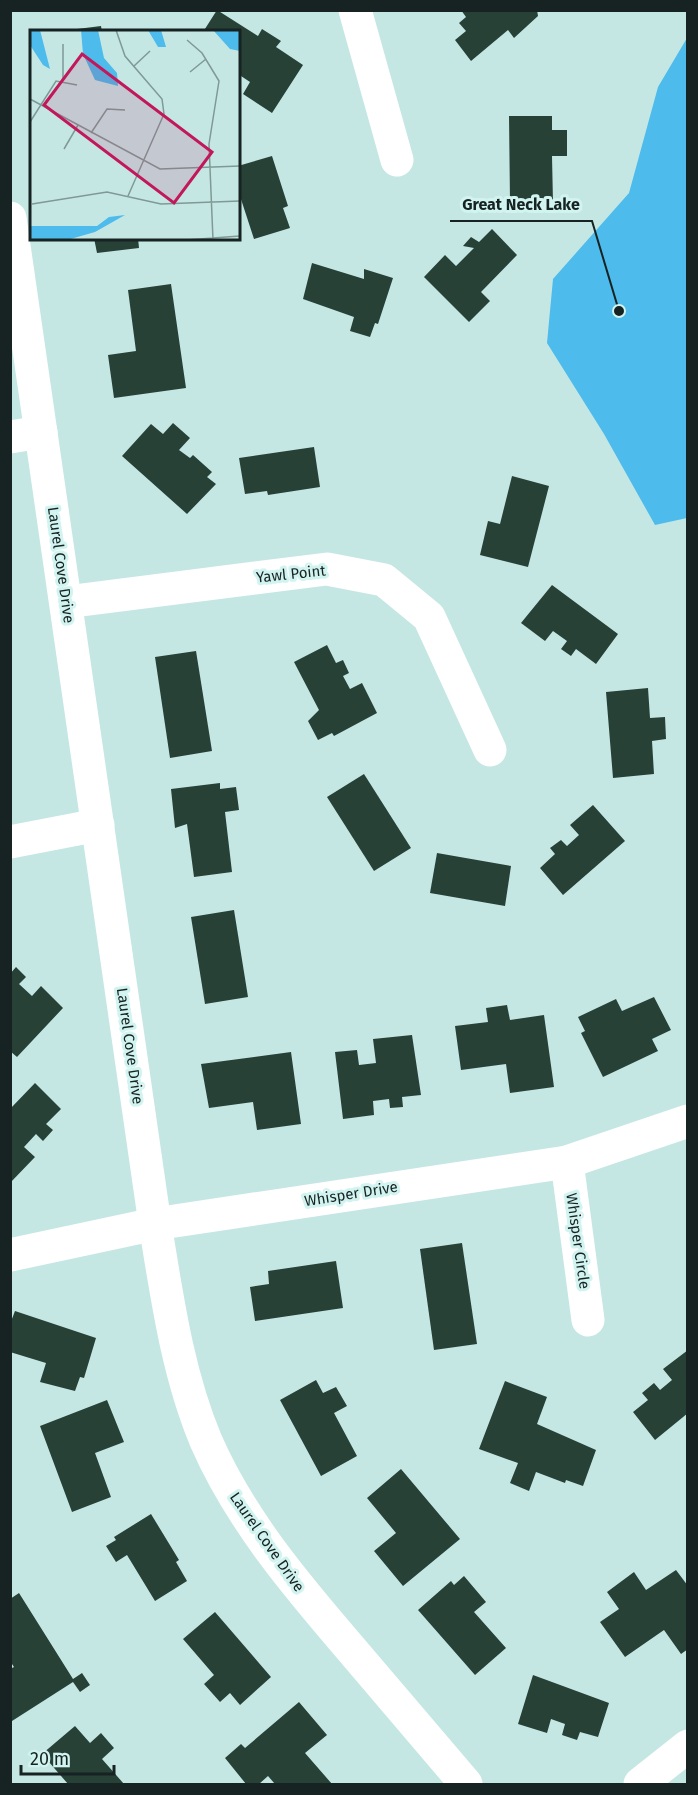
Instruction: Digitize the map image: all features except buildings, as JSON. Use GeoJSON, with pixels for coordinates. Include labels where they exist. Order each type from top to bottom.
{"type":"FeatureCollection","features":[{"type":"Feature","properties":{"kind":"street"},"geometry":{"type":"LineString","coordinates":[[356,10],[397,160]]}},
{"type":"Feature","properties":{"kind":"street","name":"Laurel Cove Drive"},"geometry":{"type":"LineString","coordinates":[[10,218],[26,434],[66,603],[155,1224],[170,1318],[185,1379],[205,1438],[245,1515],[301,1592],[466,1785]]}},
{"type":"Feature","properties":{"kind":"street","name":"Yawl Point"},"geometry":{"type":"LineString","coordinates":[[66,603],[327,569],[384,580],[429,617],[490,750]]}},
{"type":"Feature","properties":{"kind":"street"},"geometry":{"type":"LineString","coordinates":[[10,843],[98,825]]}},
{"type":"Feature","properties":{"kind":"street","name":"Whisper Drive"},"geometry":{"type":"LineString","coordinates":[[10,1255],[155,1224],[567,1162],[687,1121]]}},
{"type":"Feature","properties":{"kind":"street","name":"Whisper Circle"},"geometry":{"type":"LineString","coordinates":[[567,1162],[588,1320]]}},
{"type":"Feature","properties":{"kind":"street"},"geometry":{"type":"LineString","coordinates":[[640,1785],[687,1746]]}},
{"type":"Feature","properties":{"kind":"water"},"geometry":{"type":"Polygon","coordinates":[[[687,38],[687,518],[655,525],[604,434],[547,343],[553,279],[629,193],[658,87],[687,38]]]}},
{"type":"Feature","properties":{"kind":"place","name":"Great Neck Lake"},"geometry":{"type":"Point","coordinates":[619,311]}}]}
